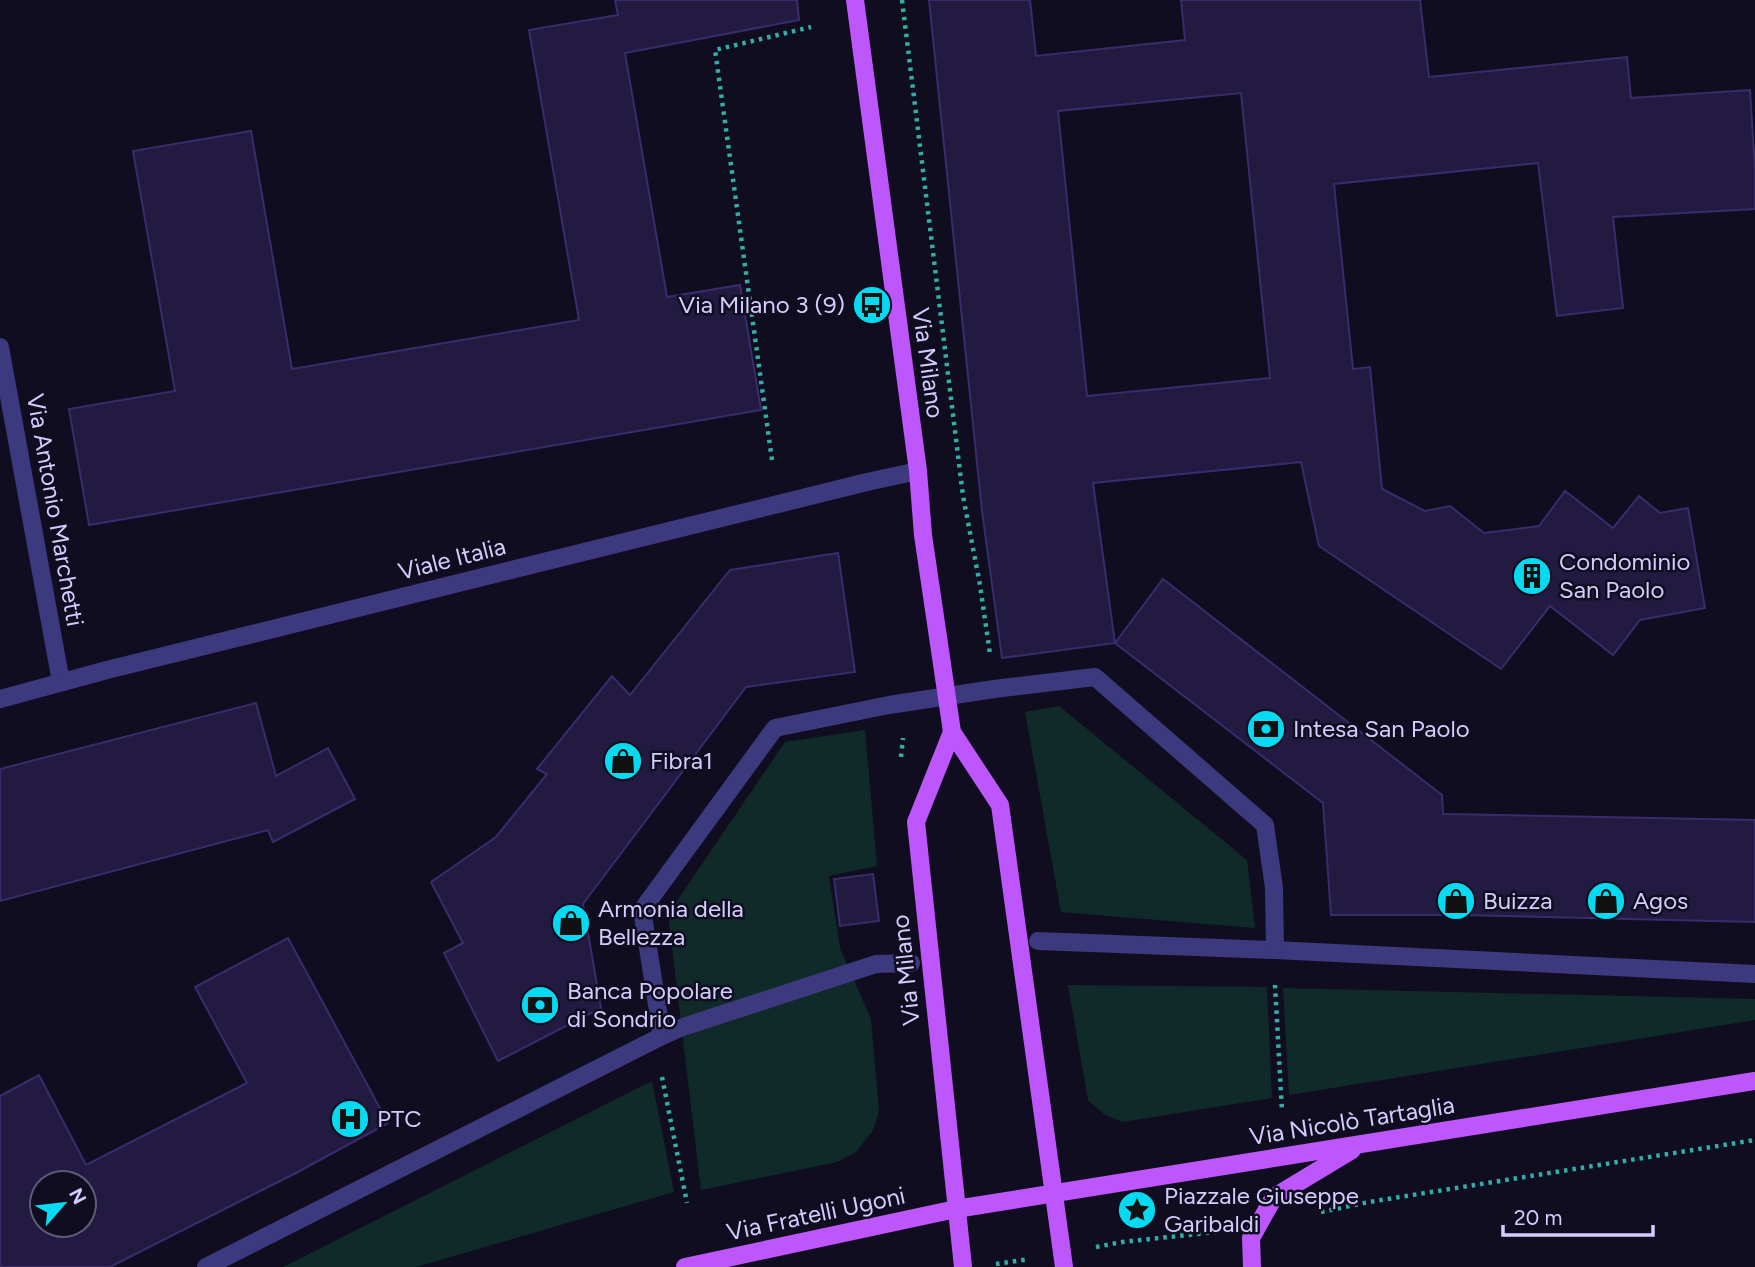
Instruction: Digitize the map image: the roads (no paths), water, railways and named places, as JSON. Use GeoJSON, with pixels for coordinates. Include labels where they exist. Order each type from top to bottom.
{"type":"FeatureCollection","features":[{"type":"Feature","properties":{"kind":"main road","name":"Via Milano"},"geometry":{"type":"LineString","coordinates":[[855,0],[946,696],[952,732],[1000,805],[1054,1195]]}},
{"type":"Feature","properties":{"kind":"main road","name":"Via Milano"},"geometry":{"type":"LineString","coordinates":[[952,732],[916,822],[956,1209]]}},
{"type":"Feature","properties":{"kind":"main road","name":"Via Nicolò Tartaglia"},"geometry":{"type":"LineString","coordinates":[[956,1209],[1755,1081]]}},
{"type":"Feature","properties":{"kind":"main road"},"geometry":{"type":"LineString","coordinates":[[1252,1267],[1251,1238],[1274,1197],[1361,1144]]}},
{"type":"Feature","properties":{"kind":"main road"},"geometry":{"type":"LineString","coordinates":[[1054,1195],[1063,1261]]}},
{"type":"Feature","properties":{"kind":"main road"},"geometry":{"type":"LineString","coordinates":[[956,1209],[962,1267]]}},
{"type":"Feature","properties":{"kind":"main road","name":"Via Fratelli Ugoni"},"geometry":{"type":"LineString","coordinates":[[685,1267],[956,1209]]}},
{"type":"Feature","properties":{"kind":"street","name":"Via Antonio Marchetti"},"geometry":{"type":"LineString","coordinates":[[0,347],[61,682]]}},
{"type":"Feature","properties":{"kind":"street","name":"Viale Italia"},"geometry":{"type":"LineString","coordinates":[[0,699],[918,471]]}},
{"type":"Feature","properties":{"kind":"street"},"geometry":{"type":"LineString","coordinates":[[662,1036],[642,910],[775,728],[946,696],[1095,677],[1265,825],[1274,888],[1275,950]]}},
{"type":"Feature","properties":{"kind":"street"},"geometry":{"type":"LineString","coordinates":[[1038,941],[1755,974]]}},
{"type":"Feature","properties":{"kind":"street","name":"Via Milano"},"geometry":{"type":"LineString","coordinates":[[206,1267],[680,1028],[876,964],[911,963]]}},
{"type":"Feature","properties":{"kind":"place","name":"Via Milano 3 (9)"},"geometry":{"type":"Point","coordinates":[872,305]}},
{"type":"Feature","properties":{"kind":"place","name":"Condominio San Paolo"},"geometry":{"type":"Point","coordinates":[1532,576]}},
{"type":"Feature","properties":{"kind":"place","name":"Intesa San Paolo"},"geometry":{"type":"Point","coordinates":[1266,729]}},
{"type":"Feature","properties":{"kind":"place","name":"Fibra1"},"geometry":{"type":"Point","coordinates":[623,761]}},
{"type":"Feature","properties":{"kind":"place","name":"Buizza"},"geometry":{"type":"Point","coordinates":[1456,901]}},
{"type":"Feature","properties":{"kind":"place","name":"Agos"},"geometry":{"type":"Point","coordinates":[1606,901]}},
{"type":"Feature","properties":{"kind":"place","name":"Armonia della Bellezza"},"geometry":{"type":"Point","coordinates":[571,923]}},
{"type":"Feature","properties":{"kind":"place","name":"Banca Popolare di Sondrio"},"geometry":{"type":"Point","coordinates":[540,1005]}},
{"type":"Feature","properties":{"kind":"place","name":"PTC"},"geometry":{"type":"Point","coordinates":[350,1119]}},
{"type":"Feature","properties":{"kind":"place","name":"Piazzale Giuseppe Garibaldi"},"geometry":{"type":"Point","coordinates":[1137,1210]}}]}
